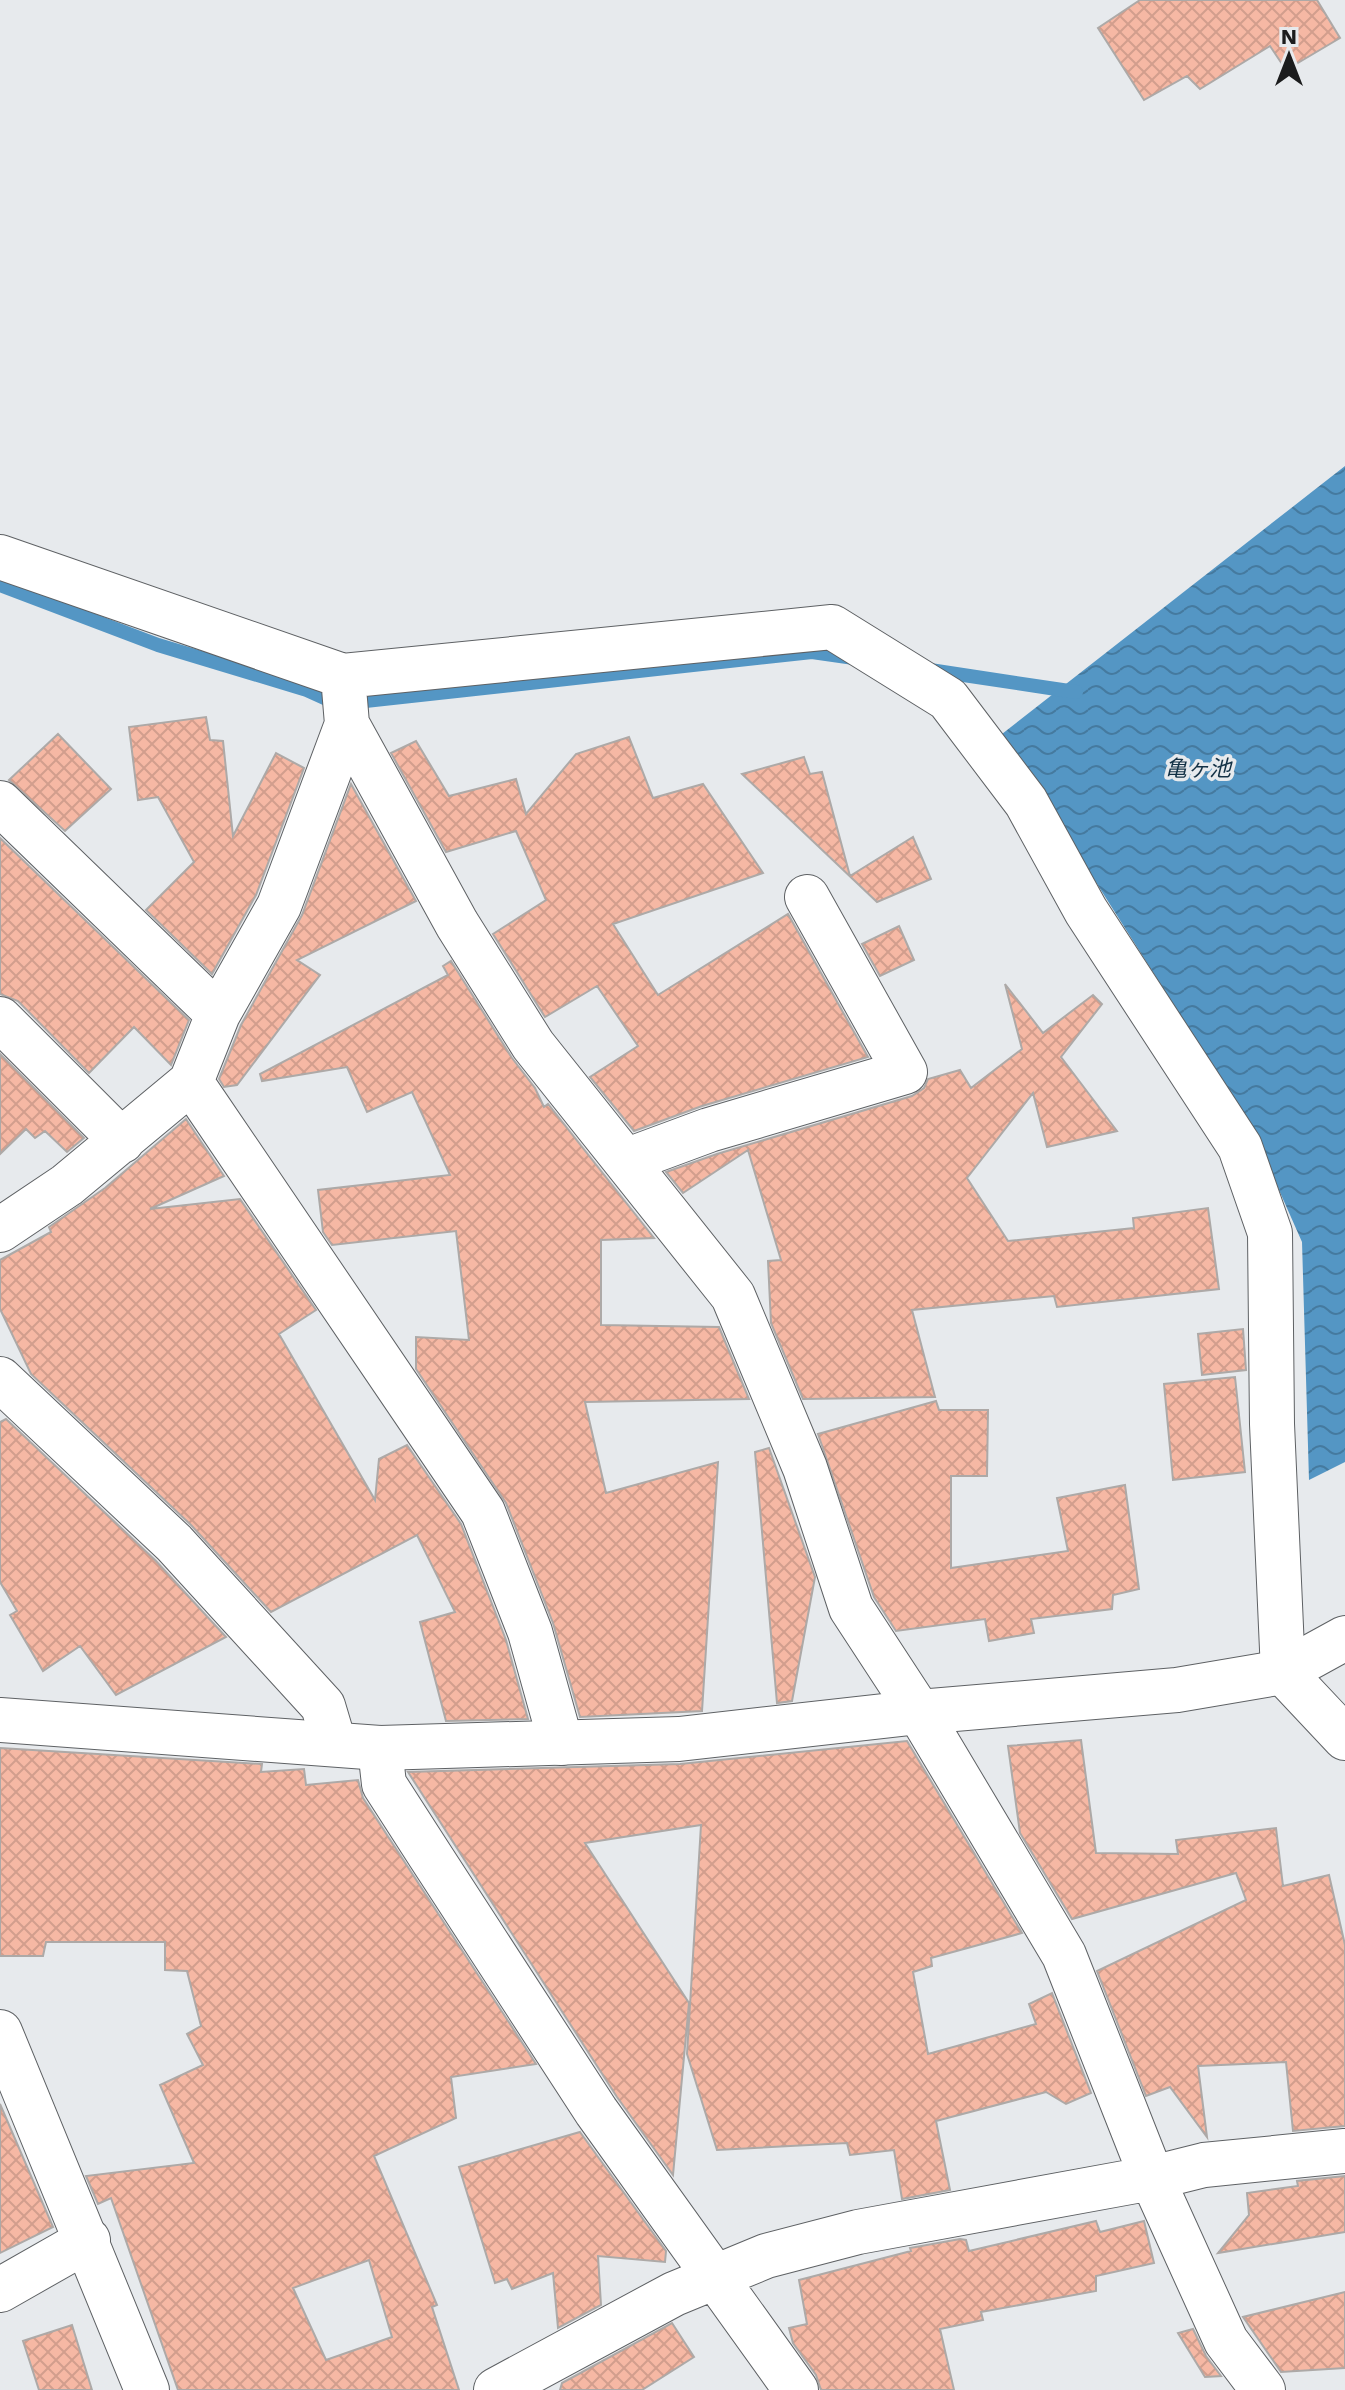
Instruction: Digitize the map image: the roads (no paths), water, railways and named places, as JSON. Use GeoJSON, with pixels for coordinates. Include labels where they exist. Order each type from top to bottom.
{"type":"FeatureCollection","features":[{"type":"Feature","properties":{"kind":"street"},"geometry":{"type":"LineString","coordinates":[[0,557],[343,676],[832,627],[948,699],[1026,802],[1086,911],[1240,1147],[1270,1233],[1272,1424],[1283,1672],[1345,1738]]}},
{"type":"Feature","properties":{"kind":"street"},"geometry":{"type":"LineString","coordinates":[[343,676],[347,724],[457,924],[533,1045],[628,1160],[733,1296],[805,1468],[851,1608],[919,1712],[1064,1955],[1152,2178],[1226,2341],[1263,2390]]}},
{"type":"Feature","properties":{"kind":"street"},"geometry":{"type":"LineString","coordinates":[[0,1230],[67,1185],[191,1082],[218,1014],[279,906],[347,724]]}},
{"type":"Feature","properties":{"kind":"street"},"geometry":{"type":"LineString","coordinates":[[0,803],[218,1014]]}},
{"type":"Feature","properties":{"kind":"street"},"geometry":{"type":"LineString","coordinates":[[628,1160],[709,1130],[905,1072],[807,897]]}},
{"type":"Feature","properties":{"kind":"street"},"geometry":{"type":"LineString","coordinates":[[0,1019],[122,1141]]}},
{"type":"Feature","properties":{"kind":"street"},"geometry":{"type":"LineString","coordinates":[[191,1082],[483,1512],[530,1632],[561,1743]]}},
{"type":"Feature","properties":{"kind":"street"},"geometry":{"type":"LineString","coordinates":[[0,1379],[174,1543],[323,1706],[334,1743]]}},
{"type":"Feature","properties":{"kind":"street"},"geometry":{"type":"LineString","coordinates":[[0,1720],[145,1734],[380,1748],[679,1739],[919,1712],[1177,1690],[1283,1672],[1345,1638]]}},
{"type":"Feature","properties":{"kind":"street"},"geometry":{"type":"LineString","coordinates":[[380,1748],[384,1784],[596,2111],[718,2277],[796,2390]]}},
{"type":"Feature","properties":{"kind":"street"},"geometry":{"type":"LineString","coordinates":[[0,2032],[10,2079],[88,2240],[147,2390]]}},
{"type":"Feature","properties":{"kind":"street"},"geometry":{"type":"LineString","coordinates":[[496,2390],[674,2294],[766,2256],[858,2232],[1152,2178],[1204,2165],[1345,2151]]}},
{"type":"Feature","properties":{"kind":"street"},"geometry":{"type":"LineString","coordinates":[[0,2290],[88,2240]]}},
{"type":"Feature","properties":{"kind":"water","name":"亀ヶ池"},"geometry":{"type":"Polygon","coordinates":[[[1345,466],[1345,1462],[1309,1480],[1302,1242],[1251,1127],[1002,734],[1345,466]]]}},
{"type":"Feature","properties":{"kind":"waterway"},"geometry":{"type":"LineString","coordinates":[[0,585],[158,645],[307,690],[338,704],[812,652],[854,658]]}},
{"type":"Feature","properties":{"kind":"waterway"},"geometry":{"type":"LineString","coordinates":[[930,670],[1076,692]]}}]}
